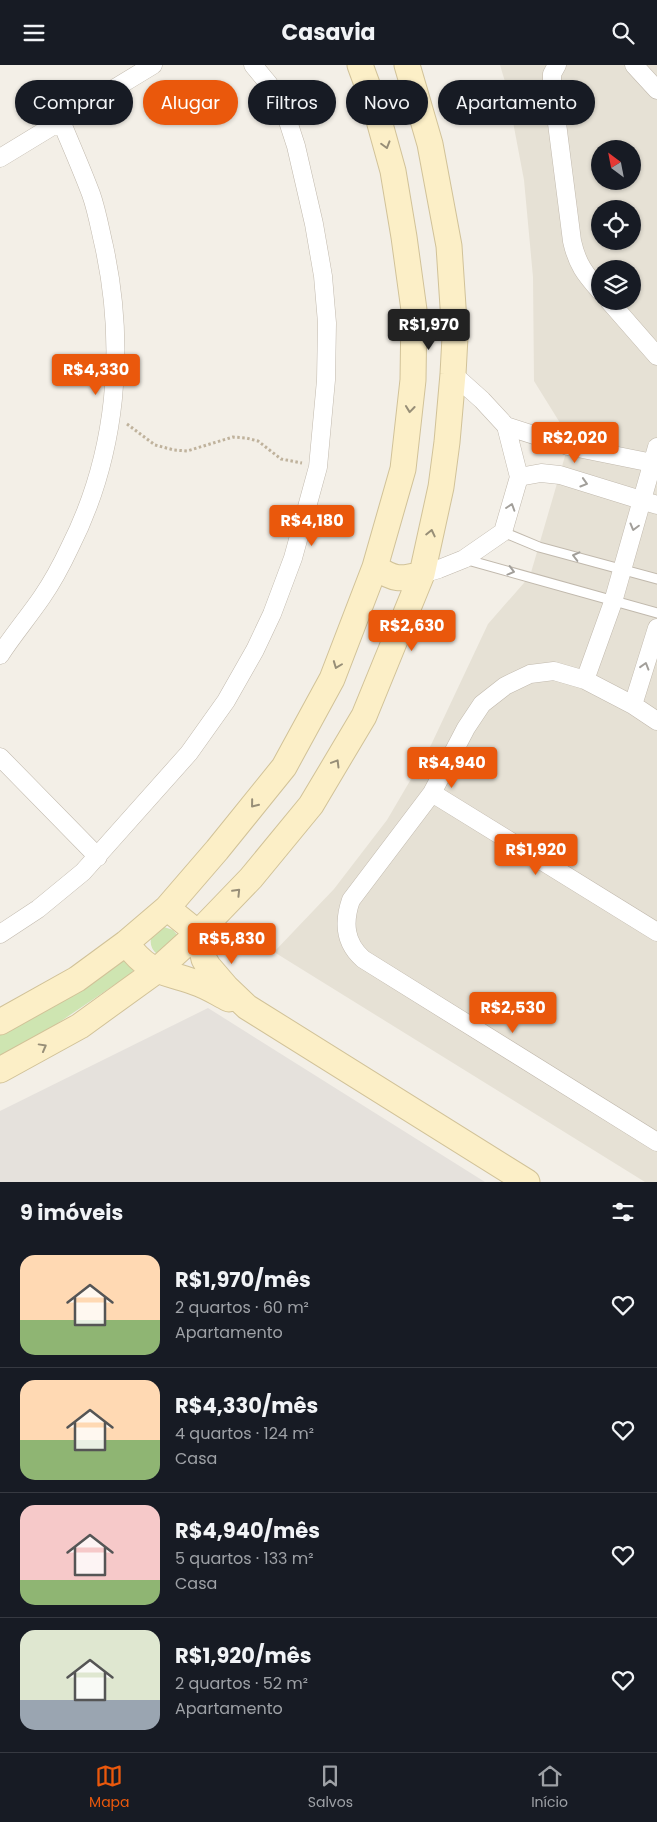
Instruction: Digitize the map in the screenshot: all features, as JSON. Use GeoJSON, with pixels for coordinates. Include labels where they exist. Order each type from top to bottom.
{"type":"FeatureCollection","features":[{"type":"Feature","properties":{"kind":"street"},"geometry":{"type":"LineString","coordinates":[[121,80],[134,65]]}},
{"type":"Feature","properties":{"kind":"street"},"geometry":{"type":"LineString","coordinates":[[128,80],[153,65]]}},
{"type":"Feature","properties":{"kind":"street"},"geometry":{"type":"LineString","coordinates":[[0,933],[38,909],[83,872],[189,753],[226,701],[255,650],[272,614],[293,558],[318,467],[326,380],[327,323],[323,276],[314,224],[294,138],[283,106],[253,65]]}},
{"type":"Feature","properties":{"kind":"street"},"geometry":{"type":"LineString","coordinates":[[0,1022],[77,979],[126,943],[167,908],[216,850],[284,767],[332,679],[375,567],[403,469],[413,380],[414,310],[393,171],[375,106],[360,65]]}},
{"type":"Feature","properties":{"kind":"street"},"geometry":{"type":"LineString","coordinates":[[0,1070],[80,1026],[156,971],[198,933],[251,877],[311,805],[364,716],[422,574],[441,487],[448,442],[455,337],[449,246],[430,144],[407,65]]}},
{"type":"Feature","properties":{"kind":"street"},"geometry":{"type":"LineString","coordinates":[[556,65],[552,74],[552,84],[572,241],[574,253],[584,272],[591,280]]}},
{"type":"Feature","properties":{"kind":"street"},"geometry":{"type":"LineString","coordinates":[[634,65],[657,90]]}},
{"type":"Feature","properties":{"kind":"street"},"geometry":{"type":"LineString","coordinates":[[0,158],[54,125]]}},
{"type":"Feature","properties":{"kind":"street"},"geometry":{"type":"LineString","coordinates":[[0,655],[43,595],[83,520],[101,467],[112,415],[115,336],[114,300],[108,263],[91,195],[62,125]]}},
{"type":"Feature","properties":{"kind":"street"},"geometry":{"type":"LineString","coordinates":[[617,310],[657,355]]}},
{"type":"Feature","properties":{"kind":"street"},"geometry":{"type":"LineString","coordinates":[[375,567],[386,575],[400,579],[439,569],[464,559],[502,532],[520,477],[506,426],[482,400],[453,374],[433,371],[413,380]]}},
{"type":"Feature","properties":{"kind":"street"},"geometry":{"type":"LineString","coordinates":[[506,426],[568,446],[655,458],[649,502],[622,568],[613,602],[585,680]]}},
{"type":"Feature","properties":{"kind":"street"},"geometry":{"type":"LineString","coordinates":[[520,477],[541,473],[560,475],[649,502]]}},
{"type":"Feature","properties":{"kind":"street"},"geometry":{"type":"LineString","coordinates":[[634,705],[657,627]]}},
{"type":"Feature","properties":{"kind":"street"},"geometry":{"type":"LineString","coordinates":[[657,721],[634,705],[585,680],[554,671],[530,674],[505,686],[482,704],[466,728],[432,793],[351,900],[346,913],[346,934],[351,945],[356,953],[371,965],[657,1142]]}},
{"type":"Feature","properties":{"kind":"street"},"geometry":{"type":"LineString","coordinates":[[0,757],[98,857]]}},
{"type":"Feature","properties":{"kind":"street"},"geometry":{"type":"LineString","coordinates":[[432,793],[657,932]]}},
{"type":"Feature","properties":{"kind":"street"},"geometry":{"type":"LineString","coordinates":[[167,908],[198,933],[204,959],[208,966],[246,1007]]}},
{"type":"Feature","properties":{"kind":"street"},"geometry":{"type":"LineString","coordinates":[[126,943],[142,961],[156,971],[194,981],[246,1007],[527,1182]]}},
{"type":"Feature","properties":{"kind":"lane"},"geometry":{"type":"LineString","coordinates":[[502,532],[539,547],[657,579]]}},
{"type":"Feature","properties":{"kind":"lane"},"geometry":{"type":"LineString","coordinates":[[464,559],[657,613]]}},
{"type":"Feature","properties":{"kind":"path"},"geometry":{"type":"LineString","coordinates":[[112,415],[155,445],[174,450],[187,451],[233,437],[246,438],[258,441],[281,459],[318,467]]}},
{"type":"Feature","properties":{"kind":"shaded area"},"geometry":{"type":"Polygon","coordinates":[[[500,65],[657,65],[657,1182],[645,1182],[274,952],[334,889],[387,820],[431,745],[488,624],[530,576],[570,439],[534,381],[533,277],[524,180],[514,125],[595,125],[595,80],[504,80],[500,65]]]}},
{"type":"Feature","properties":{"kind":"shaded area"},"geometry":{"type":"Polygon","coordinates":[[[208,1008],[485,1182],[0,1182],[0,1111],[208,1008]]]}},
{"type":"Feature","properties":{"kind":"green space"},"geometry":{"type":"Polygon","coordinates":[[[164,927],[173,930],[179,937],[157,954],[151,946],[151,938],[155,931],[164,927]]]}},
{"type":"Feature","properties":{"kind":"green space"},"geometry":{"type":"Polygon","coordinates":[[[127,958],[133,965],[133,971],[129,975],[39,1036],[0,1056],[0,1033],[127,958]]]}}]}
